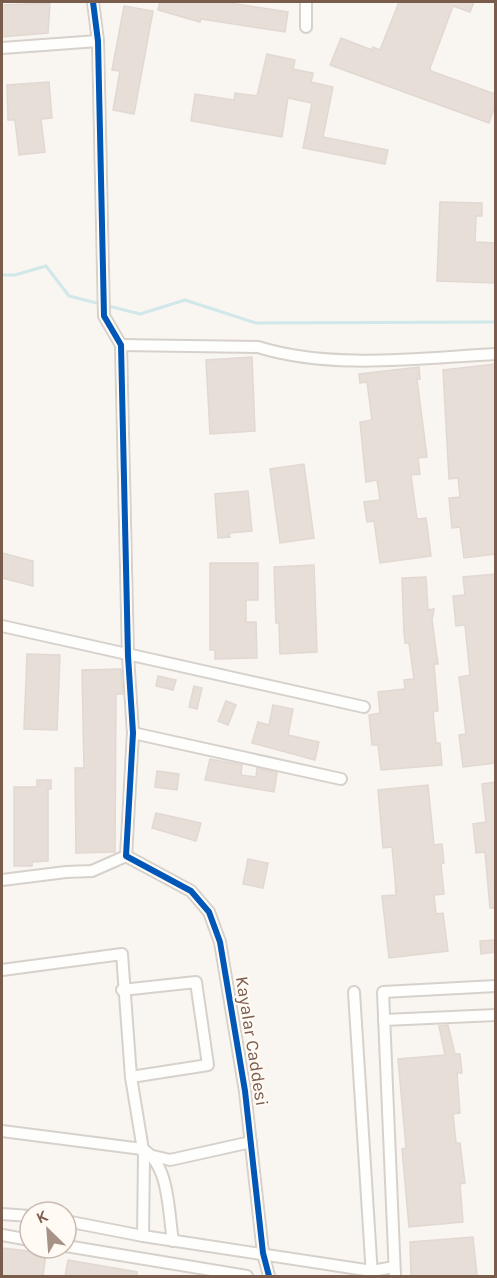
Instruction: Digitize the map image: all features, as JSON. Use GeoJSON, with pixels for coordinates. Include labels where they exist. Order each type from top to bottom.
{"type":"FeatureCollection","features":[{"type":"Feature","properties":{"kind":"street"},"geometry":{"type":"LineString","coordinates":[[2,880],[92,871],[126,856],[134,733],[128,656],[121,345],[104,316],[98,42],[93,2]]}},
{"type":"Feature","properties":{"kind":"street"},"geometry":{"type":"LineString","coordinates":[[306,2],[306,27]]}},
{"type":"Feature","properties":{"kind":"street"},"geometry":{"type":"LineString","coordinates":[[2,48],[98,42]]}},
{"type":"Feature","properties":{"kind":"street"},"geometry":{"type":"LineString","coordinates":[[121,345],[258,347],[279,354],[351,359],[495,354]]}},
{"type":"Feature","properties":{"kind":"street"},"geometry":{"type":"LineString","coordinates":[[2,626],[364,707]]}},
{"type":"Feature","properties":{"kind":"street"},"geometry":{"type":"LineString","coordinates":[[134,733],[341,779]]}},
{"type":"Feature","properties":{"kind":"street","name":"Kayalar Caddesi"},"geometry":{"type":"LineString","coordinates":[[126,856],[191,891],[209,912],[220,942],[230,990],[251,1142],[262,1253],[269,1276]]}},
{"type":"Feature","properties":{"kind":"street"},"geometry":{"type":"LineString","coordinates":[[2,970],[122,954],[122,990],[131,1077],[146,1153],[143,1236]]}},
{"type":"Feature","properties":{"kind":"street"},"geometry":{"type":"LineString","coordinates":[[122,990],[196,982],[208,1065],[131,1077]]}},
{"type":"Feature","properties":{"kind":"street"},"geometry":{"type":"LineString","coordinates":[[78,1223],[173,1241],[262,1253],[372,1274],[394,1272],[383,992],[495,986]]}},
{"type":"Feature","properties":{"kind":"street"},"geometry":{"type":"LineString","coordinates":[[354,992],[372,1274]]}},
{"type":"Feature","properties":{"kind":"street"},"geometry":{"type":"LineString","coordinates":[[384,1020],[495,1015]]}},
{"type":"Feature","properties":{"kind":"street"},"geometry":{"type":"LineString","coordinates":[[2,1131],[146,1153],[170,1160],[251,1142]]}},
{"type":"Feature","properties":{"kind":"street"},"geometry":{"type":"LineString","coordinates":[[146,1153],[160,1168],[173,1241]]}},
{"type":"Feature","properties":{"kind":"street"},"geometry":{"type":"LineString","coordinates":[[2,1214],[18,1215]]}},
{"type":"Feature","properties":{"kind":"street"},"geometry":{"type":"LineString","coordinates":[[2,1235],[18,1238]]}},
{"type":"Feature","properties":{"kind":"street"},"geometry":{"type":"LineString","coordinates":[[78,1248],[247,1276]]}},
{"type":"Feature","properties":{"kind":"building"},"geometry":{"type":"Polygon","coordinates":[[[160,2],[224,2],[288,12],[285,32],[201,19],[200,22],[158,10],[160,2]]]}},
{"type":"Feature","properties":{"kind":"building"},"geometry":{"type":"Polygon","coordinates":[[[399,2],[474,2],[470,12],[453,6],[430,68],[431,71],[495,94],[495,106],[489,123],[330,65],[341,38],[372,50],[373,47],[380,50],[399,2]]]}},
{"type":"Feature","properties":{"kind":"building"},"geometry":{"type":"Polygon","coordinates":[[[50,3],[48,33],[2,37],[2,5],[50,3]]]}},
{"type":"Feature","properties":{"kind":"building"},"geometry":{"type":"Polygon","coordinates":[[[124,6],[153,11],[134,114],[113,110],[120,71],[112,70],[124,6]]]}},
{"type":"Feature","properties":{"kind":"building"},"geometry":{"type":"Polygon","coordinates":[[[267,54],[295,60],[293,69],[313,73],[311,82],[333,87],[323,137],[388,150],[385,164],[303,148],[312,103],[288,98],[282,137],[191,121],[195,94],[234,100],[235,93],[257,96],[267,54]]]}},
{"type":"Feature","properties":{"kind":"building"},"geometry":{"type":"Polygon","coordinates":[[[49,82],[52,118],[41,119],[45,152],[19,155],[15,120],[8,120],[7,85],[49,82]]]}},
{"type":"Feature","properties":{"kind":"building"},"geometry":{"type":"Polygon","coordinates":[[[440,202],[482,203],[482,216],[476,216],[475,242],[495,243],[495,283],[437,281],[440,202]]]}},
{"type":"Feature","properties":{"kind":"building"},"geometry":{"type":"Polygon","coordinates":[[[252,357],[255,431],[210,434],[206,360],[252,357]]]}},
{"type":"Feature","properties":{"kind":"building"},"geometry":{"type":"Polygon","coordinates":[[[495,364],[495,554],[464,558],[460,527],[452,528],[449,498],[460,497],[458,478],[449,479],[443,370],[495,364]]]}},
{"type":"Feature","properties":{"kind":"building"},"geometry":{"type":"Polygon","coordinates":[[[419,367],[420,379],[417,379],[427,457],[418,458],[420,474],[411,475],[417,519],[426,518],[431,556],[380,563],[374,521],[367,522],[364,502],[380,500],[377,480],[366,482],[360,422],[372,420],[367,382],[360,383],[359,374],[419,367]]]}},
{"type":"Feature","properties":{"kind":"building"},"geometry":{"type":"Polygon","coordinates":[[[304,464],[314,538],[280,543],[270,469],[304,464]]]}},
{"type":"Feature","properties":{"kind":"building"},"geometry":{"type":"Polygon","coordinates":[[[248,491],[252,531],[229,533],[230,537],[218,538],[215,494],[248,491]]]}},
{"type":"Feature","properties":{"kind":"building"},"geometry":{"type":"Polygon","coordinates":[[[2,553],[33,561],[33,586],[2,578],[2,553]]]}},
{"type":"Feature","properties":{"kind":"building"},"geometry":{"type":"Polygon","coordinates":[[[210,563],[258,563],[258,600],[246,600],[246,622],[256,622],[257,658],[215,659],[215,650],[210,650],[210,563]]]}},
{"type":"Feature","properties":{"kind":"building"},"geometry":{"type":"Polygon","coordinates":[[[314,565],[317,652],[280,654],[279,623],[276,623],[274,567],[314,565]]]}},
{"type":"Feature","properties":{"kind":"building"},"geometry":{"type":"Polygon","coordinates":[[[495,574],[495,763],[463,767],[459,735],[466,734],[459,677],[470,675],[465,625],[456,626],[453,596],[465,595],[463,577],[495,574]]]}},
{"type":"Feature","properties":{"kind":"building"},"geometry":{"type":"Polygon","coordinates":[[[426,577],[428,610],[434,609],[432,620],[438,664],[434,664],[438,711],[433,712],[436,743],[440,743],[442,765],[381,770],[378,745],[372,745],[369,715],[380,713],[378,692],[405,689],[404,680],[414,679],[409,643],[405,643],[402,578],[426,577]]]}},
{"type":"Feature","properties":{"kind":"building"},"geometry":{"type":"Polygon","coordinates":[[[27,654],[60,655],[57,730],[24,729],[27,654]]]}},
{"type":"Feature","properties":{"kind":"building"},"geometry":{"type":"Polygon","coordinates":[[[121,669],[123,694],[116,694],[115,852],[76,853],[75,768],[84,768],[82,670],[121,669]]]}},
{"type":"Feature","properties":{"kind":"building"},"geometry":{"type":"Polygon","coordinates":[[[158,676],[176,680],[173,690],[156,686],[158,676]]]}},
{"type":"Feature","properties":{"kind":"building"},"geometry":{"type":"Polygon","coordinates":[[[194,686],[202,688],[197,709],[189,707],[194,686]]]}},
{"type":"Feature","properties":{"kind":"building"},"geometry":{"type":"Polygon","coordinates":[[[226,701],[236,705],[228,725],[218,721],[226,701]]]}},
{"type":"Feature","properties":{"kind":"building"},"geometry":{"type":"Polygon","coordinates":[[[273,705],[293,709],[288,735],[319,742],[315,760],[252,743],[258,722],[269,725],[273,705]]]}},
{"type":"Feature","properties":{"kind":"building"},"geometry":{"type":"Polygon","coordinates":[[[210,759],[242,765],[241,775],[256,777],[257,768],[277,773],[274,792],[205,780],[210,759]]]}},
{"type":"Feature","properties":{"kind":"building"},"geometry":{"type":"Polygon","coordinates":[[[157,771],[179,774],[177,790],[155,787],[157,771]]]}},
{"type":"Feature","properties":{"kind":"building"},"geometry":{"type":"Polygon","coordinates":[[[37,780],[51,780],[51,789],[48,789],[48,861],[32,862],[32,866],[14,866],[14,787],[37,787],[37,780]]]}},
{"type":"Feature","properties":{"kind":"building"},"geometry":{"type":"Polygon","coordinates":[[[495,782],[495,908],[490,908],[485,852],[476,853],[473,824],[486,822],[482,784],[495,782]]]}},
{"type":"Feature","properties":{"kind":"building"},"geometry":{"type":"Polygon","coordinates":[[[428,785],[434,845],[442,844],[444,863],[441,864],[444,894],[434,895],[436,914],[443,913],[448,951],[389,958],[382,896],[396,895],[395,879],[392,847],[383,848],[378,790],[428,785]]]}},
{"type":"Feature","properties":{"kind":"building"},"geometry":{"type":"Polygon","coordinates":[[[156,813],[201,823],[196,841],[152,828],[156,813]]]}},
{"type":"Feature","properties":{"kind":"building"},"geometry":{"type":"Polygon","coordinates":[[[248,859],[268,863],[263,888],[243,884],[248,859]]]}},
{"type":"Feature","properties":{"kind":"building"},"geometry":{"type":"Polygon","coordinates":[[[495,940],[495,952],[481,954],[480,941],[495,940]]]}},
{"type":"Feature","properties":{"kind":"building"},"geometry":{"type":"Polygon","coordinates":[[[448,1025],[455,1054],[460,1054],[462,1073],[457,1073],[460,1113],[453,1114],[456,1143],[460,1143],[465,1183],[460,1184],[463,1222],[409,1227],[402,1149],[406,1148],[398,1059],[445,1055],[439,1026],[448,1025]]]}},
{"type":"Feature","properties":{"kind":"building"},"geometry":{"type":"Polygon","coordinates":[[[473,1237],[477,1276],[411,1276],[410,1242],[473,1237]]]}},
{"type":"Feature","properties":{"kind":"building"},"geometry":{"type":"Polygon","coordinates":[[[2,1248],[18,1250],[18,1260],[45,1260],[43,1276],[2,1276],[2,1248]]]}},
{"type":"Feature","properties":{"kind":"building"},"geometry":{"type":"Polygon","coordinates":[[[68,1260],[137,1272],[137,1276],[65,1276],[68,1260]]]}},
{"type":"Feature","properties":{"kind":"waterway"},"geometry":{"type":"LineString","coordinates":[[2,275],[15,275],[46,266],[69,296],[140,314],[185,300],[256,323],[496,322]]}},
{"type":"Feature","properties":{"kind":"cycle path"},"geometry":{"type":"LineString","coordinates":[[93,2],[98,41],[104,316],[121,345],[128,656],[133,733],[126,856],[191,891],[209,912],[220,942],[245,1091],[263,1253],[269,1276]]}}]}
